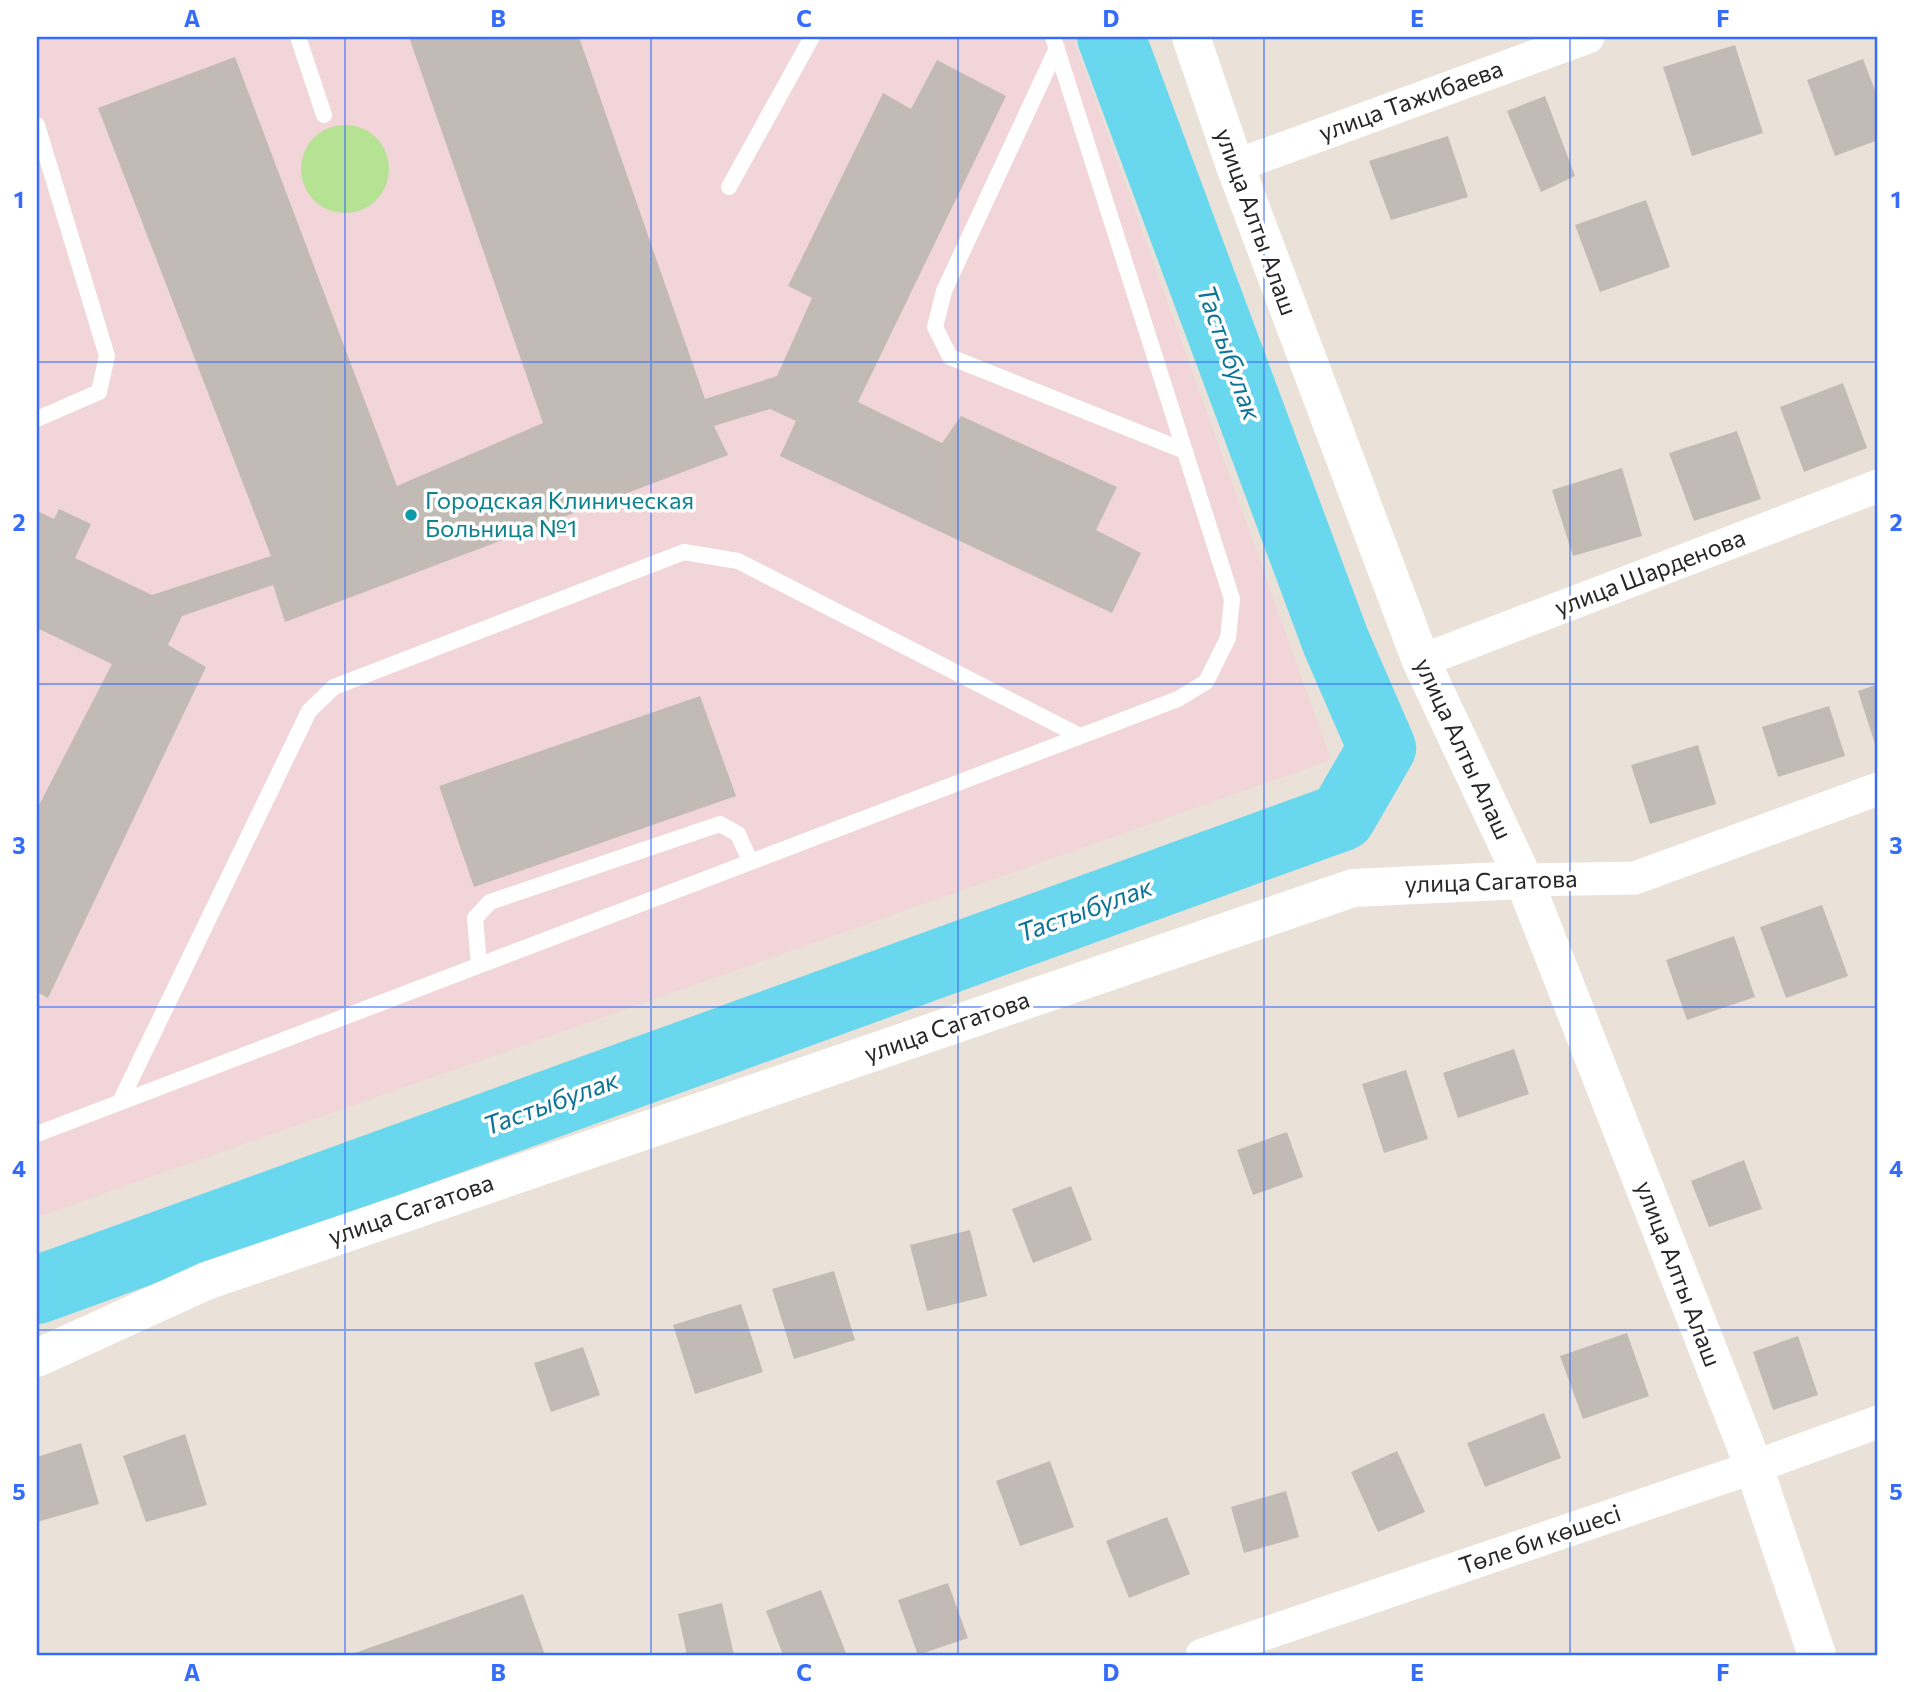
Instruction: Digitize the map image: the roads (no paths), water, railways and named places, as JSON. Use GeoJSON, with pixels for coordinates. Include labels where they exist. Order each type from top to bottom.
{"type":"FeatureCollection","features":[{"type":"Feature","properties":{"kind":"street","name":"улица Алты Алаш"},"geometry":{"type":"LineString","coordinates":[[1191,37],[1234,166],[1421,660],[1524,880],[1754,1467],[1817,1655]]}},
{"type":"Feature","properties":{"kind":"street","name":"улица Тажибаева"},"geometry":{"type":"LineString","coordinates":[[1234,166],[1588,37]]}},
{"type":"Feature","properties":{"kind":"street","name":"улица Шарденова"},"geometry":{"type":"LineString","coordinates":[[1421,660],[1878,486]]}},
{"type":"Feature","properties":{"kind":"street","name":"улица Сагатова"},"geometry":{"type":"LineString","coordinates":[[37,1358],[205,1281],[1353,888],[1635,878],[1878,789]]}},
{"type":"Feature","properties":{"kind":"street","name":"Төле би көшесі"},"geometry":{"type":"LineString","coordinates":[[1202,1655],[1754,1467],[1878,1422]]}},
{"type":"Feature","properties":{"kind":"lane"},"geometry":{"type":"LineString","coordinates":[[298,37],[324,115]]}},
{"type":"Feature","properties":{"kind":"lane"},"geometry":{"type":"LineString","coordinates":[[729,187],[812,37]]}},
{"type":"Feature","properties":{"kind":"lane"},"geometry":{"type":"LineString","coordinates":[[1055,42],[944,291],[935,327],[950,357],[1185,451]]}},
{"type":"Feature","properties":{"kind":"lane"},"geometry":{"type":"LineString","coordinates":[[37,1134],[1178,699],[1206,682],[1228,638],[1231,599],[1055,42]]}},
{"type":"Feature","properties":{"kind":"lane"},"geometry":{"type":"LineString","coordinates":[[37,125],[107,356],[99,392],[37,419]]}},
{"type":"Feature","properties":{"kind":"lane"},"geometry":{"type":"LineString","coordinates":[[120,1102],[309,711],[334,687],[684,552],[738,561],[1080,736]]}},
{"type":"Feature","properties":{"kind":"lane"},"geometry":{"type":"LineString","coordinates":[[479,965],[475,918],[490,901],[720,824],[738,834],[750,861]]}},
{"type":"Feature","properties":{"kind":"waterway","name":"Тастыбулак"},"geometry":{"type":"LineString","coordinates":[[37,1290],[1342,817],[1382,748],[1336,642],[1111,37]]}},
{"type":"Feature","properties":{"kind":"place","name":"Городская Клиническая Больница №1"},"geometry":{"type":"Point","coordinates":[411,515]}}]}
